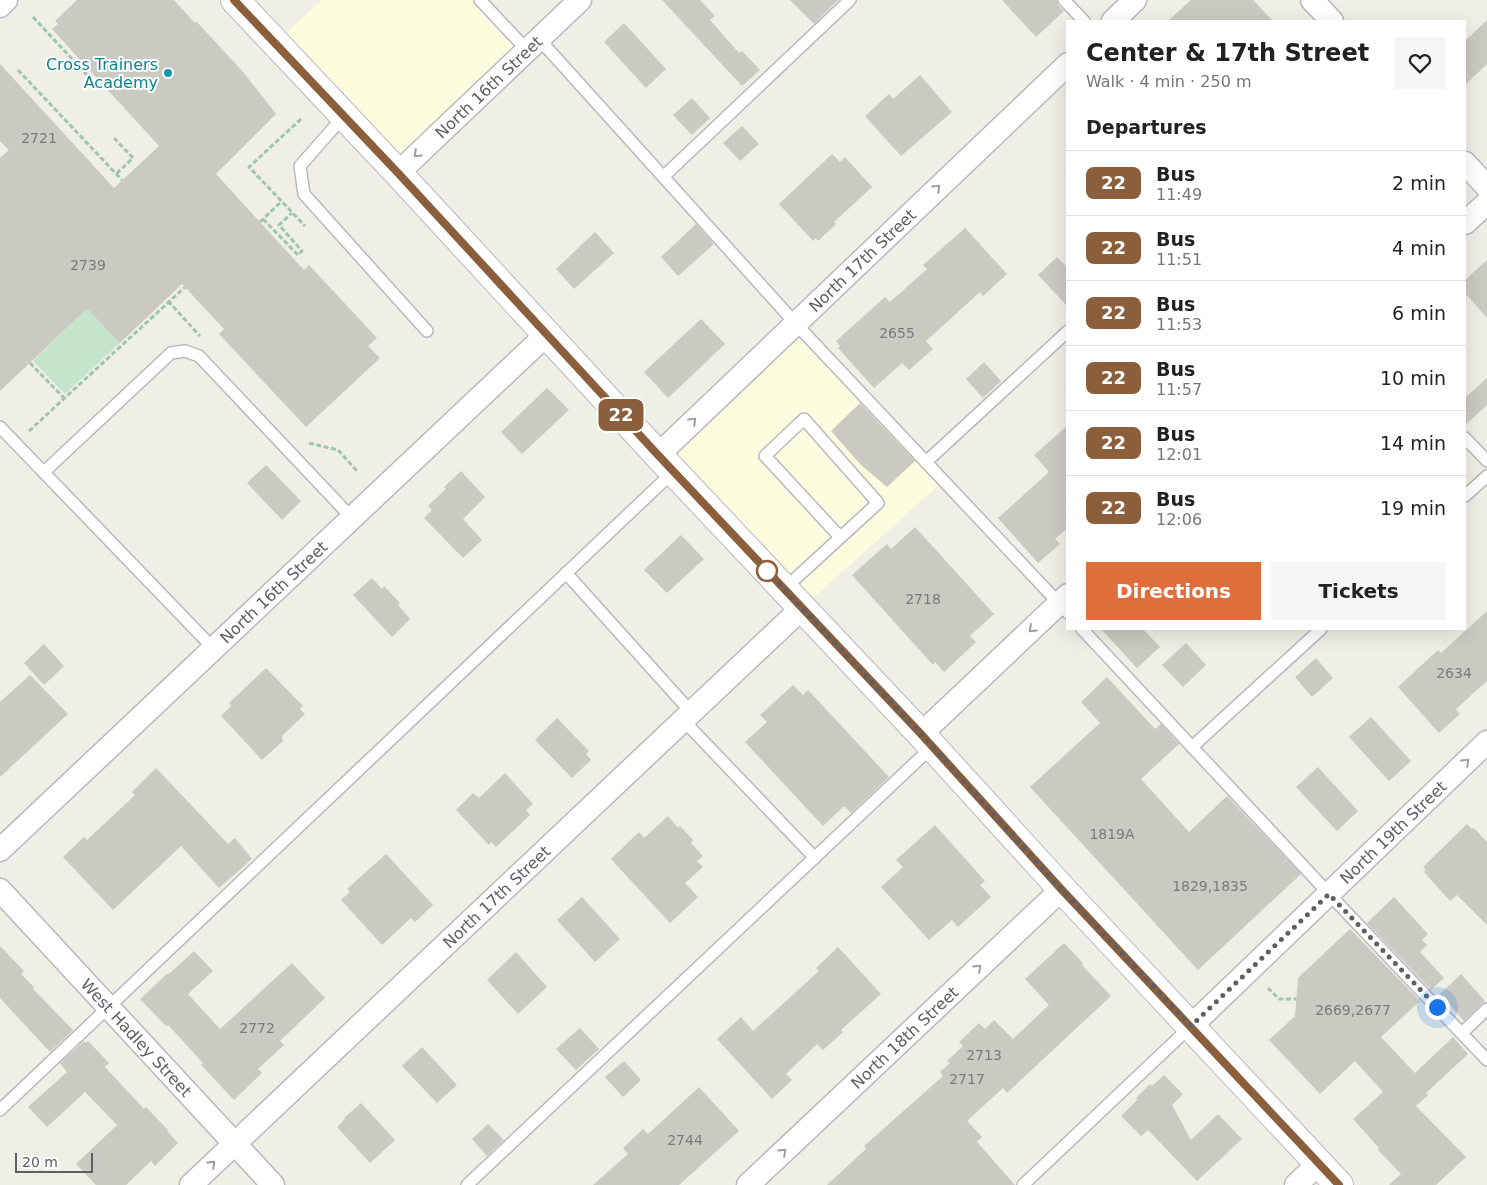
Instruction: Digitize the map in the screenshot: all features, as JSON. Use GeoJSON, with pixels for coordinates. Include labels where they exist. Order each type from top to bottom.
{"type":"FeatureCollection","features":[{"type":"Feature","properties":{"kind":"street"},"geometry":{"type":"LineString","coordinates":[[0,6],[6,0]]}},
{"type":"Feature","properties":{"kind":"street"},"geometry":{"type":"LineString","coordinates":[[234,0],[398,173],[666,463],[927,741],[1062,890],[1339,1185]]}},
{"type":"Feature","properties":{"kind":"street","name":"North 16th Street"},"geometry":{"type":"LineString","coordinates":[[398,173],[580,0]]}},
{"type":"Feature","properties":{"kind":"street"},"geometry":{"type":"LineString","coordinates":[[1113,20],[1135,0]]}},
{"type":"Feature","properties":{"kind":"street"},"geometry":{"type":"LineString","coordinates":[[1312,0],[1331,20]]}},
{"type":"Feature","properties":{"kind":"street","name":"North 17th Street"},"geometry":{"type":"LineString","coordinates":[[666,463],[796,324],[1066,66]]}},
{"type":"Feature","properties":{"kind":"street"},"geometry":{"type":"LineString","coordinates":[[1466,165],[1487,187]]}},
{"type":"Feature","properties":{"kind":"street"},"geometry":{"type":"LineString","coordinates":[[1466,222],[1487,203]]}},
{"type":"Feature","properties":{"kind":"street","name":"North 16th Street"},"geometry":{"type":"LineString","coordinates":[[0,850],[547,334]]}},
{"type":"Feature","properties":{"kind":"street","name":"North 17th Street"},"geometry":{"type":"LineString","coordinates":[[190,1185],[687,716],[793,598]]}},
{"type":"Feature","properties":{"kind":"street"},"geometry":{"type":"LineString","coordinates":[[927,741],[1065,604]]}},
{"type":"Feature","properties":{"kind":"street","name":"North 19th Street"},"geometry":{"type":"LineString","coordinates":[[1191,1026],[1487,742]]}},
{"type":"Feature","properties":{"kind":"street","name":"West Hadley Street"},"geometry":{"type":"LineString","coordinates":[[0,890],[273,1185]]}},
{"type":"Feature","properties":{"kind":"street","name":"North 18th Street"},"geometry":{"type":"LineString","coordinates":[[748,1185],[1062,890]]}},
{"type":"Feature","properties":{"kind":"street"},"geometry":{"type":"LineString","coordinates":[[1296,1185],[1319,1163]]}},
{"type":"Feature","properties":{"kind":"lane"},"geometry":{"type":"LineString","coordinates":[[480,0],[533,44],[663,177],[796,324],[926,462],[1065,604]]}},
{"type":"Feature","properties":{"kind":"lane"},"geometry":{"type":"LineString","coordinates":[[663,177],[850,0]]}},
{"type":"Feature","properties":{"kind":"lane"},"geometry":{"type":"LineString","coordinates":[[1064,0],[1083,20]]}},
{"type":"Feature","properties":{"kind":"lane"},"geometry":{"type":"LineString","coordinates":[[344,116],[300,166],[304,194],[427,331]]}},
{"type":"Feature","properties":{"kind":"lane"},"geometry":{"type":"LineString","coordinates":[[926,462],[1066,333]]}},
{"type":"Feature","properties":{"kind":"lane"},"geometry":{"type":"LineString","coordinates":[[44,472],[171,354],[185,350],[199,356],[352,518]]}},
{"type":"Feature","properties":{"kind":"lane"},"geometry":{"type":"LineString","coordinates":[[793,598],[840,537],[878,503],[804,419],[765,456],[840,537]]}},
{"type":"Feature","properties":{"kind":"lane"},"geometry":{"type":"LineString","coordinates":[[0,427],[214,649]]}},
{"type":"Feature","properties":{"kind":"lane"},"geometry":{"type":"LineString","coordinates":[[1466,439],[1487,461]]}},
{"type":"Feature","properties":{"kind":"lane"},"geometry":{"type":"LineString","coordinates":[[0,1110],[566,574],[666,463]]}},
{"type":"Feature","properties":{"kind":"lane"},"geometry":{"type":"LineString","coordinates":[[1466,495],[1487,476]]}},
{"type":"Feature","properties":{"kind":"lane"},"geometry":{"type":"LineString","coordinates":[[566,574],[687,716],[815,858]]}},
{"type":"Feature","properties":{"kind":"lane"},"geometry":{"type":"LineString","coordinates":[[1083,630],[1487,1060]]}},
{"type":"Feature","properties":{"kind":"lane"},"geometry":{"type":"LineString","coordinates":[[1192,747],[1320,630]]}},
{"type":"Feature","properties":{"kind":"lane"},"geometry":{"type":"LineString","coordinates":[[467,1185],[815,858],[927,741]]}},
{"type":"Feature","properties":{"kind":"lane"},"geometry":{"type":"LineString","coordinates":[[1462,1033],[1487,1009]]}},
{"type":"Feature","properties":{"kind":"lane"},"geometry":{"type":"LineString","coordinates":[[1023,1185],[1191,1026]]}},
{"type":"Feature","properties":{"kind":"path"},"geometry":{"type":"LineString","coordinates":[[33,17],[87,74]]}},
{"type":"Feature","properties":{"kind":"path"},"geometry":{"type":"LineString","coordinates":[[18,70],[122,180]]}},
{"type":"Feature","properties":{"kind":"path"},"geometry":{"type":"LineString","coordinates":[[301,120],[249,167],[310,232]]}},
{"type":"Feature","properties":{"kind":"path"},"geometry":{"type":"LineString","coordinates":[[114,138],[133,158],[116,174]]}},
{"type":"Feature","properties":{"kind":"path"},"geometry":{"type":"LineString","coordinates":[[282,201],[261,221],[298,255],[302,251],[279,225],[292,213]]}},
{"type":"Feature","properties":{"kind":"path"},"geometry":{"type":"LineString","coordinates":[[16,443],[185,287]]}},
{"type":"Feature","properties":{"kind":"path"},"geometry":{"type":"LineString","coordinates":[[30,363],[64,398]]}},
{"type":"Feature","properties":{"kind":"path"},"geometry":{"type":"LineString","coordinates":[[1268,988],[1279,999],[1296,999]]}},
{"type":"Feature","properties":{"kind":"shaded area"},"geometry":{"type":"Polygon","coordinates":[[[322,0],[480,0],[527,50],[398,173],[275,43],[322,0]]]}},
{"type":"Feature","properties":{"kind":"shaded area"},"geometry":{"type":"Polygon","coordinates":[[[87,309],[120,343],[65,394],[33,361],[87,309]]]}},
{"type":"Feature","properties":{"kind":"shaded area"},"geometry":{"type":"Polygon","coordinates":[[[796,324],[943,481],[802,608],[658,455],[796,324]]]}},
{"type":"Feature","properties":{"kind":"building"},"geometry":{"type":"Polygon","coordinates":[[[77,0],[174,0],[244,73],[276,114],[216,174],[304,270],[309,265],[377,338],[368,346],[380,358],[306,427],[219,334],[224,329],[182,284],[120,343],[87,309],[0,391],[0,158],[9,150],[0,141],[0,64],[114,188],[159,146],[52,29],[58,24],[55,21],[77,0]]]}},
{"type":"Feature","properties":{"kind":"building"},"geometry":{"type":"Polygon","coordinates":[[[662,0],[700,0],[715,16],[710,20],[739,53],[742,51],[760,70],[742,86],[662,0]]]}},
{"type":"Feature","properties":{"kind":"building"},"geometry":{"type":"Polygon","coordinates":[[[790,0],[838,0],[814,24],[790,0]]]}},
{"type":"Feature","properties":{"kind":"building"},"geometry":{"type":"Polygon","coordinates":[[[1002,0],[1057,0],[1058,5],[1064,11],[1036,37],[1002,0]]]}},
{"type":"Feature","properties":{"kind":"building"},"geometry":{"type":"Polygon","coordinates":[[[1191,0],[1253,0],[1272,20],[1169,20],[1191,0]]]}},
{"type":"Feature","properties":{"kind":"building"},"geometry":{"type":"Polygon","coordinates":[[[1487,20],[1487,64],[1466,84],[1466,40],[1487,20]]]}},
{"type":"Feature","properties":{"kind":"building"},"geometry":{"type":"Polygon","coordinates":[[[624,23],[666,69],[646,88],[604,42],[624,23]]]}},
{"type":"Feature","properties":{"kind":"building"},"geometry":{"type":"Polygon","coordinates":[[[920,75],[952,112],[901,156],[865,116],[889,94],[893,99],[920,75]]]}},
{"type":"Feature","properties":{"kind":"building"},"geometry":{"type":"Polygon","coordinates":[[[692,98],[710,118],[692,135],[673,115],[692,98]]]}},
{"type":"Feature","properties":{"kind":"building"},"geometry":{"type":"Polygon","coordinates":[[[742,126],[759,144],[740,161],[723,143],[742,126]]]}},
{"type":"Feature","properties":{"kind":"building"},"geometry":{"type":"Polygon","coordinates":[[[832,154],[840,162],[845,157],[872,187],[834,222],[836,224],[818,241],[816,238],[813,241],[779,204],[832,154]]]}},
{"type":"Feature","properties":{"kind":"building"},"geometry":{"type":"Polygon","coordinates":[[[696,224],[714,244],[678,276],[661,257],[696,224]]]}},
{"type":"Feature","properties":{"kind":"building"},"geometry":{"type":"Polygon","coordinates":[[[965,228],[1007,274],[983,296],[980,292],[926,341],[933,349],[909,370],[902,363],[874,388],[838,348],[840,346],[836,341],[885,297],[890,302],[927,269],[923,265],[965,228]]]}},
{"type":"Feature","properties":{"kind":"building"},"geometry":{"type":"Polygon","coordinates":[[[595,232],[614,253],[574,289],[556,269],[595,232]]]}},
{"type":"Feature","properties":{"kind":"building"},"geometry":{"type":"Polygon","coordinates":[[[1057,257],[1066,266],[1066,305],[1038,275],[1057,257]]]}},
{"type":"Feature","properties":{"kind":"building"},"geometry":{"type":"Polygon","coordinates":[[[1487,260],[1487,318],[1466,294],[1466,279],[1487,260]]]}},
{"type":"Feature","properties":{"kind":"building"},"geometry":{"type":"Polygon","coordinates":[[[701,319],[725,344],[668,398],[644,372],[701,319]]]}},
{"type":"Feature","properties":{"kind":"building"},"geometry":{"type":"Polygon","coordinates":[[[984,362],[1001,381],[983,398],[966,379],[984,362]]]}},
{"type":"Feature","properties":{"kind":"building"},"geometry":{"type":"Polygon","coordinates":[[[1487,378],[1487,405],[1466,424],[1466,397],[1487,378]]]}},
{"type":"Feature","properties":{"kind":"building"},"geometry":{"type":"Polygon","coordinates":[[[547,388],[569,410],[522,454],[501,432],[547,388]]]}},
{"type":"Feature","properties":{"kind":"building"},"geometry":{"type":"Polygon","coordinates":[[[860,403],[915,461],[887,487],[861,465],[831,431],[860,403]]]}},
{"type":"Feature","properties":{"kind":"building"},"geometry":{"type":"Polygon","coordinates":[[[1066,427],[1066,530],[1055,539],[1060,544],[1038,563],[998,518],[1049,472],[1034,455],[1066,427]]]}},
{"type":"Feature","properties":{"kind":"building"},"geometry":{"type":"Polygon","coordinates":[[[266,465],[301,501],[282,520],[247,483],[266,465]]]}},
{"type":"Feature","properties":{"kind":"building"},"geometry":{"type":"Polygon","coordinates":[[[461,471],[485,497],[463,519],[482,540],[463,558],[424,518],[432,510],[428,506],[461,471]]]}},
{"type":"Feature","properties":{"kind":"building"},"geometry":{"type":"Polygon","coordinates":[[[915,527],[994,614],[970,636],[976,642],[944,672],[935,662],[933,665],[852,575],[887,544],[891,549],[915,527]]]}},
{"type":"Feature","properties":{"kind":"building"},"geometry":{"type":"Polygon","coordinates":[[[681,535],[704,559],[667,593],[644,570],[681,535]]]}},
{"type":"Feature","properties":{"kind":"building"},"geometry":{"type":"Polygon","coordinates":[[[372,578],[382,589],[384,586],[400,603],[398,605],[410,619],[392,637],[353,595],[372,578]]]}},
{"type":"Feature","properties":{"kind":"building"},"geometry":{"type":"Polygon","coordinates":[[[1487,611],[1487,681],[1456,709],[1460,714],[1439,733],[1398,687],[1438,650],[1441,653],[1487,611]]]}},
{"type":"Feature","properties":{"kind":"building"},"geometry":{"type":"Polygon","coordinates":[[[1102,630],[1144,630],[1160,647],[1137,668],[1102,630]]]}},
{"type":"Feature","properties":{"kind":"building"},"geometry":{"type":"Polygon","coordinates":[[[1186,643],[1206,665],[1183,687],[1162,665],[1186,643]]]}},
{"type":"Feature","properties":{"kind":"building"},"geometry":{"type":"Polygon","coordinates":[[[44,644],[64,666],[44,685],[24,663],[44,644]]]}},
{"type":"Feature","properties":{"kind":"building"},"geometry":{"type":"Polygon","coordinates":[[[1316,658],[1333,678],[1312,697],[1295,677],[1316,658]]]}},
{"type":"Feature","properties":{"kind":"building"},"geometry":{"type":"Polygon","coordinates":[[[266,668],[303,706],[300,709],[305,714],[282,736],[283,741],[262,760],[221,716],[231,706],[229,703],[266,668]]]}},
{"type":"Feature","properties":{"kind":"building"},"geometry":{"type":"Polygon","coordinates":[[[30,675],[68,714],[0,777],[0,702],[30,675]]]}},
{"type":"Feature","properties":{"kind":"building"},"geometry":{"type":"Polygon","coordinates":[[[1107,677],[1155,729],[1161,724],[1179,744],[1141,779],[1189,832],[1227,796],[1301,874],[1198,970],[1030,787],[1100,723],[1081,702],[1107,677]]]}},
{"type":"Feature","properties":{"kind":"building"},"geometry":{"type":"Polygon","coordinates":[[[793,685],[803,695],[808,690],[889,777],[851,813],[844,806],[823,826],[745,742],[767,722],[760,715],[793,685]]]}},
{"type":"Feature","properties":{"kind":"building"},"geometry":{"type":"Polygon","coordinates":[[[1371,717],[1411,761],[1389,781],[1349,737],[1371,717]]]}},
{"type":"Feature","properties":{"kind":"building"},"geometry":{"type":"Polygon","coordinates":[[[557,718],[589,751],[586,754],[591,760],[572,778],[535,740],[557,718]]]}},
{"type":"Feature","properties":{"kind":"building"},"geometry":{"type":"Polygon","coordinates":[[[1318,767],[1358,811],[1337,831],[1296,787],[1318,767]]]}},
{"type":"Feature","properties":{"kind":"building"},"geometry":{"type":"Polygon","coordinates":[[[156,768],[228,844],[235,838],[252,859],[219,888],[181,846],[113,910],[63,857],[84,837],[87,840],[135,795],[132,792],[156,768]]]}},
{"type":"Feature","properties":{"kind":"building"},"geometry":{"type":"Polygon","coordinates":[[[505,773],[533,804],[526,810],[530,815],[496,847],[491,842],[489,845],[456,810],[473,793],[479,798],[505,773]]]}},
{"type":"Feature","properties":{"kind":"building"},"geometry":{"type":"Polygon","coordinates":[[[668,816],[678,828],[680,826],[693,840],[691,843],[703,856],[697,861],[703,867],[685,883],[698,897],[670,923],[611,859],[639,832],[644,838],[668,816]]]}},
{"type":"Feature","properties":{"kind":"building"},"geometry":{"type":"Polygon","coordinates":[[[1467,824],[1472,829],[1474,828],[1487,842],[1487,925],[1457,895],[1450,901],[1424,872],[1426,870],[1423,867],[1467,824]]]}},
{"type":"Feature","properties":{"kind":"building"},"geometry":{"type":"Polygon","coordinates":[[[935,825],[985,881],[980,885],[991,897],[958,927],[952,920],[929,940],[881,887],[903,867],[896,860],[935,825]]]}},
{"type":"Feature","properties":{"kind":"building"},"geometry":{"type":"Polygon","coordinates":[[[386,854],[433,905],[415,922],[411,918],[382,945],[341,900],[350,892],[347,889],[386,854]]]}},
{"type":"Feature","properties":{"kind":"building"},"geometry":{"type":"Polygon","coordinates":[[[582,897],[620,939],[595,962],[557,920],[582,897]]]}},
{"type":"Feature","properties":{"kind":"building"},"geometry":{"type":"Polygon","coordinates":[[[1394,897],[1428,934],[1422,940],[1427,945],[1420,952],[1444,978],[1431,990],[1367,923],[1394,897]]]}},
{"type":"Feature","properties":{"kind":"building"},"geometry":{"type":"Polygon","coordinates":[[[1350,929],[1420,1001],[1381,1037],[1415,1073],[1453,1037],[1468,1054],[1426,1093],[1428,1095],[1416,1106],[1466,1157],[1436,1185],[1389,1185],[1401,1174],[1378,1150],[1379,1148],[1353,1119],[1383,1092],[1355,1061],[1320,1094],[1269,1040],[1295,1016],[1298,978],[1350,929]]]}},
{"type":"Feature","properties":{"kind":"building"},"geometry":{"type":"Polygon","coordinates":[[[1064,943],[1111,996],[1007,1093],[1003,1088],[967,1121],[982,1137],[977,1142],[1015,1185],[827,1185],[866,1149],[864,1146],[943,1076],[940,1072],[950,1063],[947,1061],[963,1046],[959,1042],[979,1023],[985,1029],[994,1020],[1013,1039],[1049,1005],[1025,979],[1064,943]]]}},
{"type":"Feature","properties":{"kind":"building"},"geometry":{"type":"Polygon","coordinates":[[[0,946],[24,971],[21,974],[34,987],[33,989],[73,1030],[50,1052],[0,998],[0,946]]]}},
{"type":"Feature","properties":{"kind":"building"},"geometry":{"type":"Polygon","coordinates":[[[838,947],[881,994],[841,1030],[843,1032],[823,1050],[817,1044],[786,1074],[792,1080],[772,1099],[717,1039],[741,1017],[753,1031],[819,971],[816,968],[838,947]]]}},
{"type":"Feature","properties":{"kind":"building"},"geometry":{"type":"Polygon","coordinates":[[[194,951],[213,971],[188,994],[220,1029],[292,963],[325,998],[280,1041],[284,1045],[258,1069],[262,1073],[234,1100],[201,1065],[203,1063],[168,1025],[166,1026],[140,999],[194,951]]]}},
{"type":"Feature","properties":{"kind":"building"},"geometry":{"type":"Polygon","coordinates":[[[516,952],[547,987],[518,1014],[487,980],[516,952]]]}},
{"type":"Feature","properties":{"kind":"building"},"geometry":{"type":"Polygon","coordinates":[[[1461,974],[1485,1001],[1464,1021],[1440,994],[1461,974]]]}},
{"type":"Feature","properties":{"kind":"building"},"geometry":{"type":"Polygon","coordinates":[[[580,1028],[599,1049],[576,1070],[556,1049],[580,1028]]]}},
{"type":"Feature","properties":{"kind":"building"},"geometry":{"type":"Polygon","coordinates":[[[84,1041],[86,1043],[88,1041],[109,1063],[105,1067],[144,1109],[146,1107],[178,1143],[155,1166],[151,1161],[126,1185],[96,1185],[76,1164],[117,1125],[85,1092],[47,1127],[28,1107],[67,1072],[60,1063],[84,1041]]]}},
{"type":"Feature","properties":{"kind":"building"},"geometry":{"type":"Polygon","coordinates":[[[422,1047],[457,1085],[437,1103],[402,1066],[422,1047]]]}},
{"type":"Feature","properties":{"kind":"building"},"geometry":{"type":"Polygon","coordinates":[[[624,1061],[641,1080],[623,1097],[605,1077],[624,1061]]]}},
{"type":"Feature","properties":{"kind":"building"},"geometry":{"type":"Polygon","coordinates":[[[1164,1075],[1183,1094],[1172,1105],[1191,1140],[1218,1114],[1242,1139],[1197,1181],[1148,1130],[1141,1136],[1121,1116],[1150,1084],[1152,1086],[1164,1075]]]}},
{"type":"Feature","properties":{"kind":"building"},"geometry":{"type":"Polygon","coordinates":[[[699,1087],[739,1131],[679,1185],[593,1185],[628,1154],[623,1148],[643,1129],[648,1134],[699,1087]]]}},
{"type":"Feature","properties":{"kind":"building"},"geometry":{"type":"Polygon","coordinates":[[[361,1103],[395,1140],[370,1163],[337,1127],[361,1103]]]}},
{"type":"Feature","properties":{"kind":"building"},"geometry":{"type":"Polygon","coordinates":[[[488,1124],[504,1140],[487,1156],[472,1139],[488,1124]]]}},
{"type":"Feature","properties":{"kind":"bus line","name":"22"},"geometry":{"type":"LineString","coordinates":[[234,0],[398,173],[658,455],[921,734],[1062,890],[1339,1185]]}},
{"type":"Feature","properties":{"kind":"place","name":"Cross Trainers Academy"},"geometry":{"type":"Point","coordinates":[168,73]}},
{"type":"Feature","properties":{"kind":"route"},"geometry":{"type":"LineString","coordinates":[[767,571],[921,734],[1062,890],[1191,1026],[1329,894],[1437,1007]]}}]}
